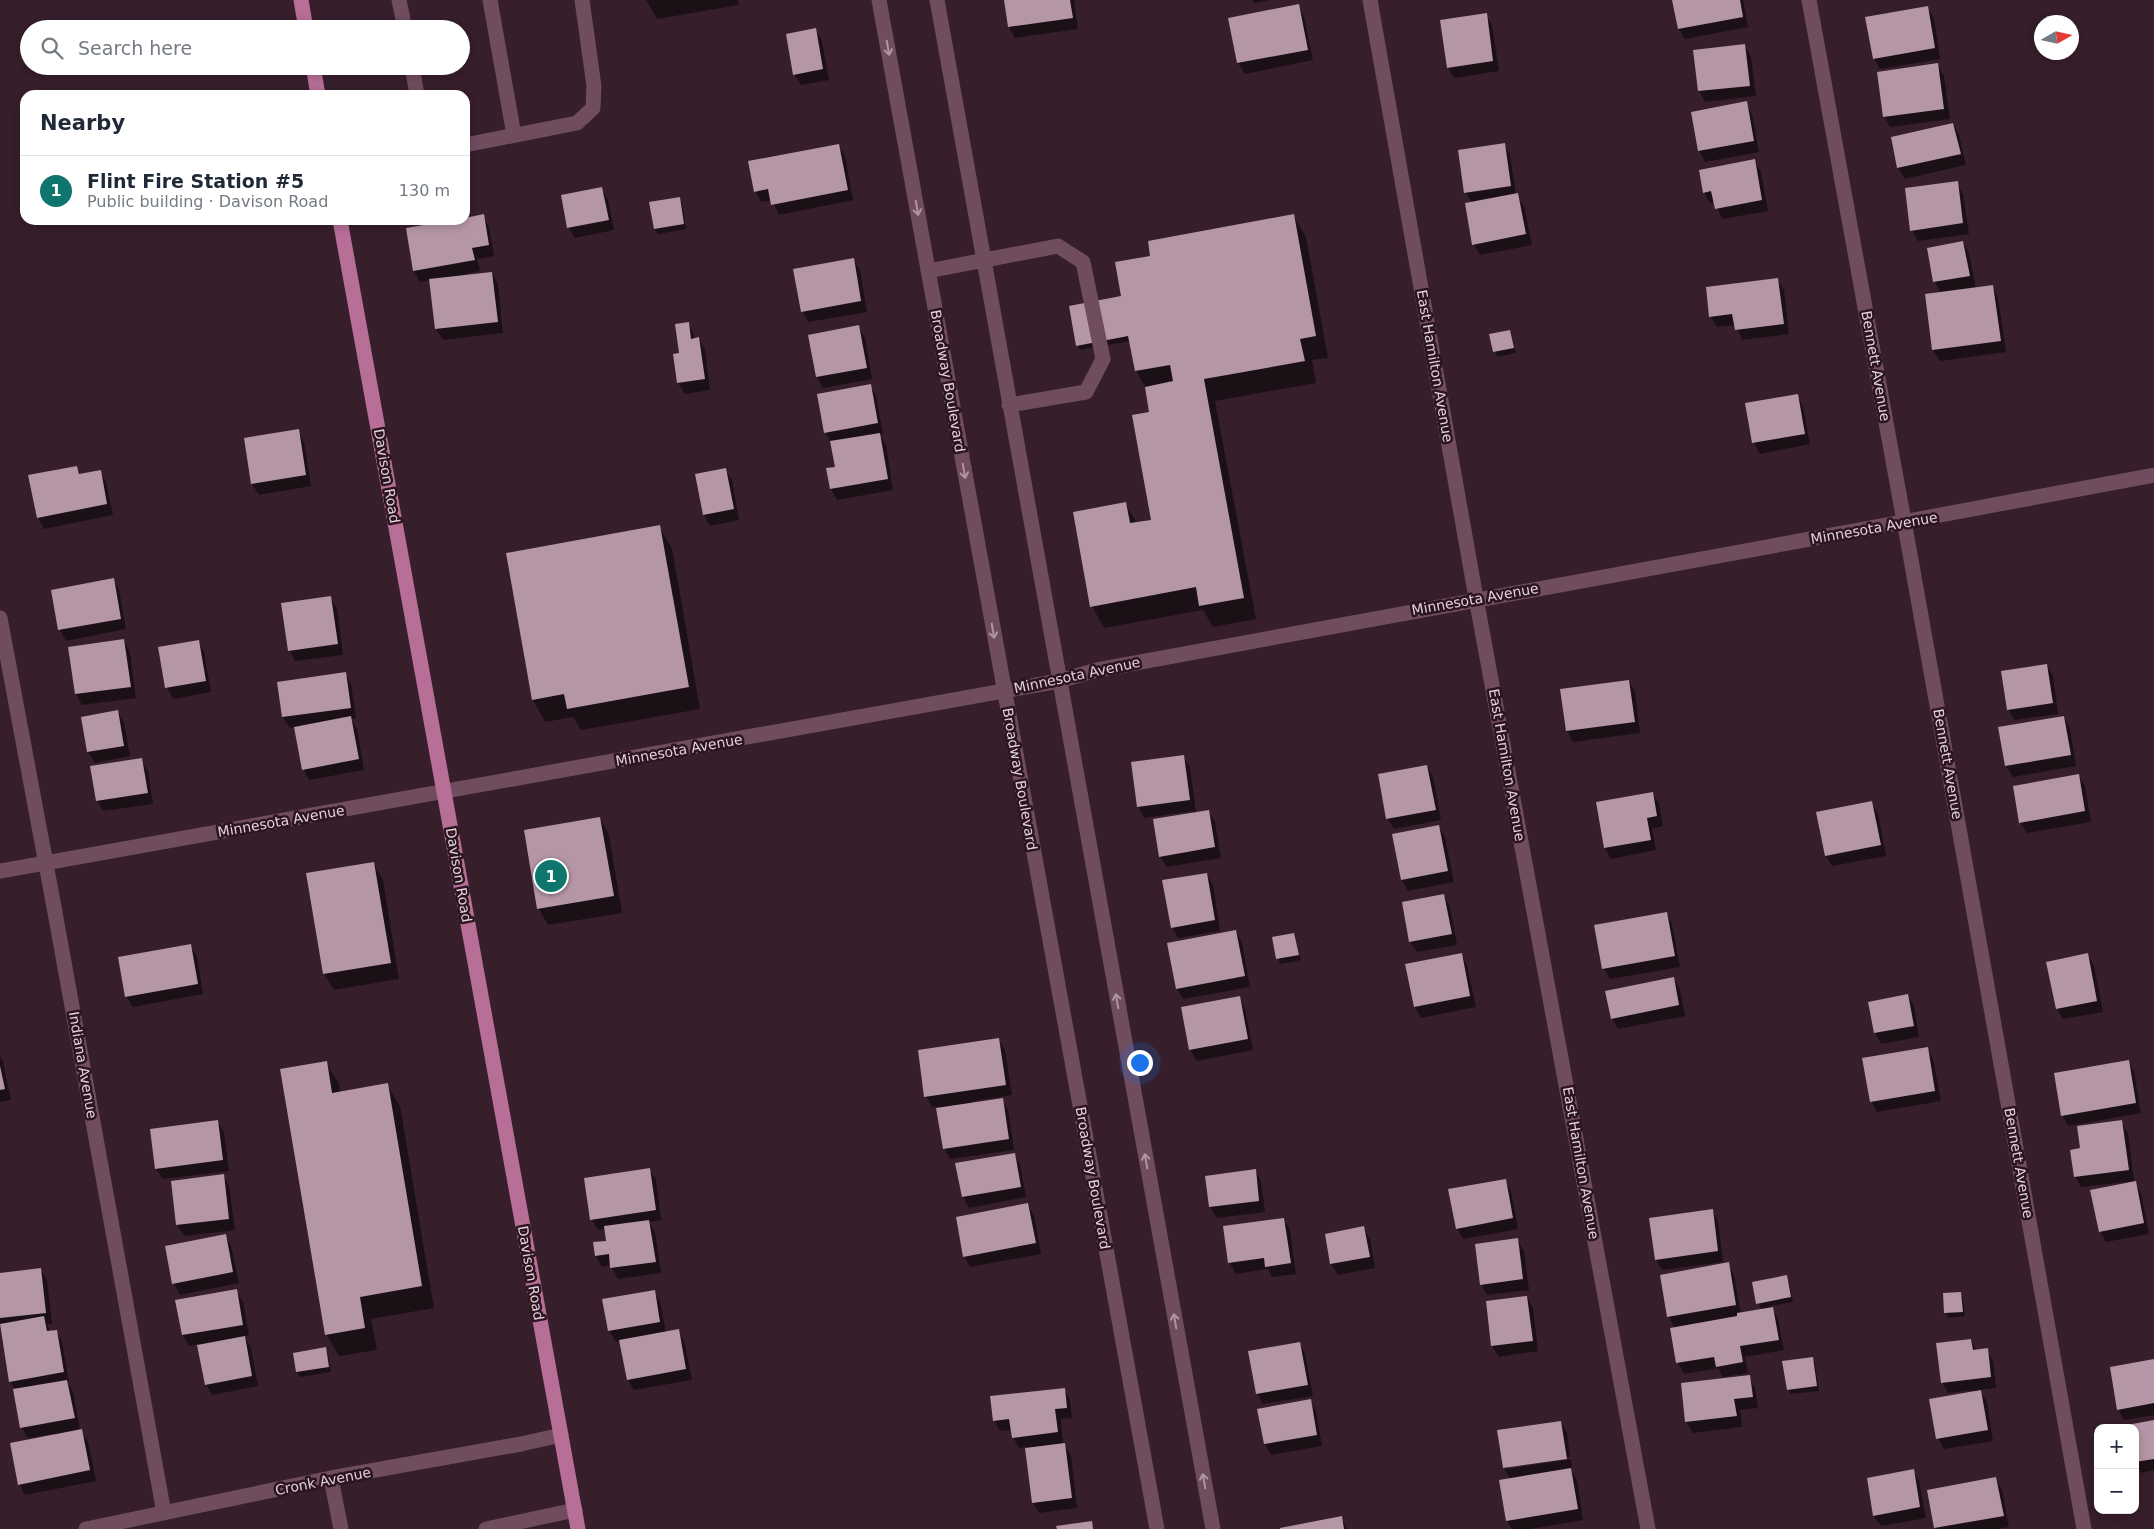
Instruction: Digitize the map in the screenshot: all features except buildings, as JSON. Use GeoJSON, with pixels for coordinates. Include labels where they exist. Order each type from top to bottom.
{"type":"FeatureCollection","features":[{"type":"Feature","properties":{"kind":"main road"},"geometry":{"type":"LineString","coordinates":[[301,0],[304,20]]}},
{"type":"Feature","properties":{"kind":"main road"},"geometry":{"type":"LineString","coordinates":[[315,75],[317,90]]}},
{"type":"Feature","properties":{"kind":"main road","name":"Davison Road"},"geometry":{"type":"LineString","coordinates":[[341,225],[578,1529]]}},
{"type":"Feature","properties":{"kind":"street"},"geometry":{"type":"LineString","coordinates":[[399,0],[402,20]]}},
{"type":"Feature","properties":{"kind":"street"},"geometry":{"type":"LineString","coordinates":[[490,0],[514,135]]}},
{"type":"Feature","properties":{"kind":"street"},"geometry":{"type":"LineString","coordinates":[[470,144],[577,123],[592,108],[594,86],[582,0]]}},
{"type":"Feature","properties":{"kind":"street","name":"Broadway Boulevard"},"geometry":{"type":"LineString","coordinates":[[879,0],[1157,1529]]}},
{"type":"Feature","properties":{"kind":"street"},"geometry":{"type":"LineString","coordinates":[[936,0],[1213,1529]]}},
{"type":"Feature","properties":{"kind":"street","name":"East Hamilton Avenue"},"geometry":{"type":"LineString","coordinates":[[1370,0],[1476,598],[1648,1529]]}},
{"type":"Feature","properties":{"kind":"street","name":"Bennett Avenue"},"geometry":{"type":"LineString","coordinates":[[1809,0],[2084,1529]]}},
{"type":"Feature","properties":{"kind":"street"},"geometry":{"type":"LineString","coordinates":[[414,75],[416,90]]}},
{"type":"Feature","properties":{"kind":"street"},"geometry":{"type":"LineString","coordinates":[[928,271],[1058,246],[1083,262],[1103,359],[1086,392],[1010,405]]}},
{"type":"Feature","properties":{"kind":"street","name":"Minnesota Avenue"},"geometry":{"type":"LineString","coordinates":[[0,871],[1059,681],[1097,670],[1476,598],[1904,522],[2154,475]]}},
{"type":"Feature","properties":{"kind":"street","name":"Indiana Avenue"},"geometry":{"type":"LineString","coordinates":[[0,618],[164,1513]]}},
{"type":"Feature","properties":{"kind":"street","name":"Cronk Avenue"},"geometry":{"type":"LineString","coordinates":[[86,1529],[332,1478],[561,1435]]}},
{"type":"Feature","properties":{"kind":"street"},"geometry":{"type":"LineString","coordinates":[[332,1478],[341,1529]]}},
{"type":"Feature","properties":{"kind":"street"},"geometry":{"type":"LineString","coordinates":[[486,1529],[575,1510]]}},
{"type":"Feature","properties":{"kind":"place","name":"Flint Fire Station #5"},"geometry":{"type":"Point","coordinates":[551,876]}}]}
